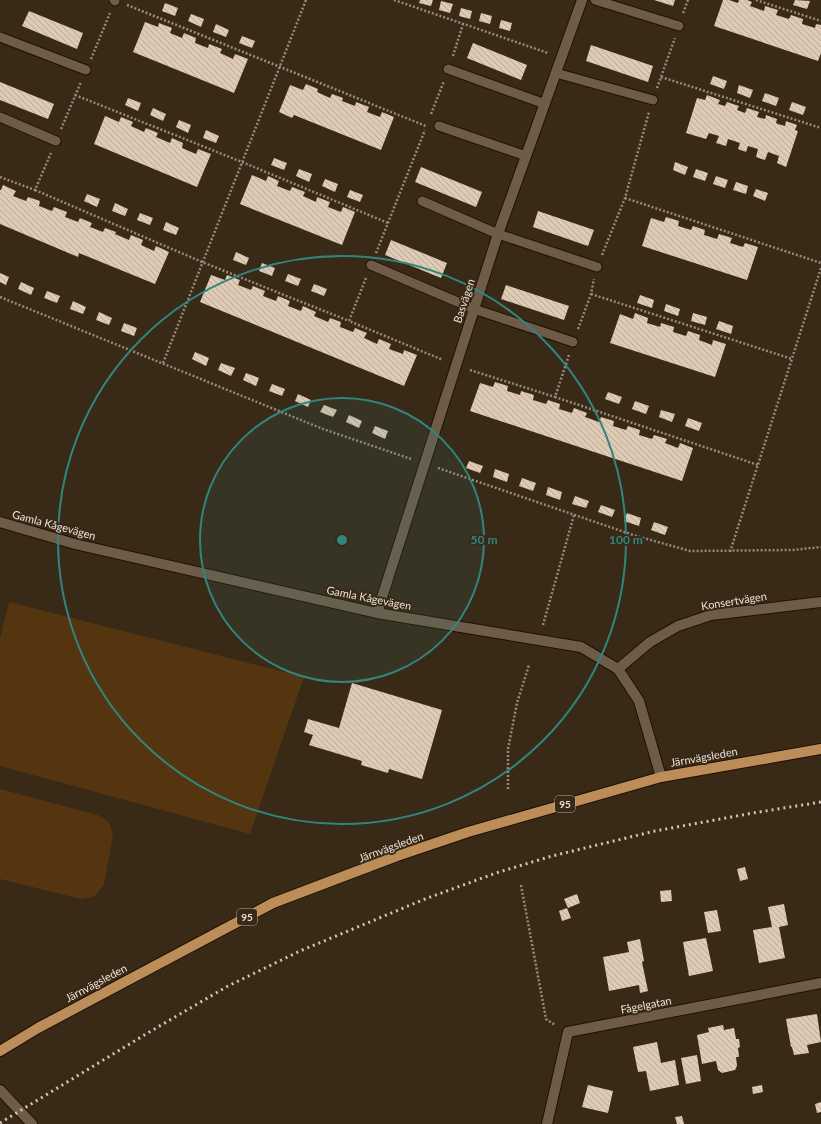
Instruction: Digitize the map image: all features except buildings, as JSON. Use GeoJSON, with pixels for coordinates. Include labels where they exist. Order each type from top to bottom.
{"type":"FeatureCollection","features":[{"type":"Feature","properties":{"kind":"main road","name":"Järnvägsleden"},"geometry":{"type":"LineString","coordinates":[[0,1052],[38,1028],[273,903],[398,856],[468,832],[662,776],[821,749]]}},
{"type":"Feature","properties":{"kind":"street","name":"Basvägen"},"geometry":{"type":"LineString","coordinates":[[377,613],[498,234],[582,0]]}},
{"type":"Feature","properties":{"kind":"street","name":"Gamla Kågevägen"},"geometry":{"type":"LineString","coordinates":[[0,522],[75,544],[377,613],[581,647],[618,669],[638,701],[662,776]]}},
{"type":"Feature","properties":{"kind":"street","name":"Konsertvägen"},"geometry":{"type":"LineString","coordinates":[[618,669],[650,642],[678,626],[711,615],[821,602]]}},
{"type":"Feature","properties":{"kind":"street","name":"Fågelgatan"},"geometry":{"type":"LineString","coordinates":[[568,1032],[821,983]]}},
{"type":"Feature","properties":{"kind":"street"},"geometry":{"type":"LineString","coordinates":[[547,1124],[568,1032]]}},
{"type":"Feature","properties":{"kind":"street"},"geometry":{"type":"LineString","coordinates":[[0,1090],[32,1124]]}},
{"type":"Feature","properties":{"kind":"lane"},"geometry":{"type":"LineString","coordinates":[[595,0],[679,26]]}},
{"type":"Feature","properties":{"kind":"lane"},"geometry":{"type":"LineString","coordinates":[[0,37],[86,70]]}},
{"type":"Feature","properties":{"kind":"lane"},"geometry":{"type":"LineString","coordinates":[[448,69],[545,104]]}},
{"type":"Feature","properties":{"kind":"lane"},"geometry":{"type":"LineString","coordinates":[[556,73],[653,100]]}},
{"type":"Feature","properties":{"kind":"lane"},"geometry":{"type":"LineString","coordinates":[[0,117],[56,141]]}},
{"type":"Feature","properties":{"kind":"lane"},"geometry":{"type":"LineString","coordinates":[[438,126],[526,156]]}},
{"type":"Feature","properties":{"kind":"lane"},"geometry":{"type":"LineString","coordinates":[[422,201],[498,234],[598,267]]}},
{"type":"Feature","properties":{"kind":"lane"},"geometry":{"type":"LineString","coordinates":[[372,265],[474,308],[573,342]]}},
{"type":"Feature","properties":{"kind":"path"},"geometry":{"type":"LineString","coordinates":[[35,190],[115,0],[426,126]]}},
{"type":"Feature","properties":{"kind":"path"},"geometry":{"type":"LineString","coordinates":[[162,363],[306,0]]}},
{"type":"Feature","properties":{"kind":"path"},"geometry":{"type":"LineString","coordinates":[[394,0],[562,58]]}},
{"type":"Feature","properties":{"kind":"path"},"geometry":{"type":"LineString","coordinates":[[555,397],[591,294],[598,267],[626,198],[653,100],[688,0]]}},
{"type":"Feature","properties":{"kind":"path"},"geometry":{"type":"LineString","coordinates":[[756,0],[821,21]]}},
{"type":"Feature","properties":{"kind":"path"},"geometry":{"type":"LineString","coordinates":[[349,321],[448,69],[463,24]]}},
{"type":"Feature","properties":{"kind":"path"},"geometry":{"type":"LineString","coordinates":[[661,77],[821,128]]}},
{"type":"Feature","properties":{"kind":"path"},"geometry":{"type":"LineString","coordinates":[[76,95],[388,223]]}},
{"type":"Feature","properties":{"kind":"path"},"geometry":{"type":"LineString","coordinates":[[0,177],[35,190],[202,262],[456,365],[758,465]]}},
{"type":"Feature","properties":{"kind":"path"},"geometry":{"type":"LineString","coordinates":[[626,198],[821,263]]}},
{"type":"Feature","properties":{"kind":"path"},"geometry":{"type":"LineString","coordinates":[[730,552],[821,268]]}},
{"type":"Feature","properties":{"kind":"path"},"geometry":{"type":"LineString","coordinates":[[591,294],[792,359]]}},
{"type":"Feature","properties":{"kind":"path"},"geometry":{"type":"LineString","coordinates":[[0,297],[323,429],[633,535],[690,551],[730,552],[793,550],[821,546]]}},
{"type":"Feature","properties":{"kind":"path"},"geometry":{"type":"LineString","coordinates":[[543,625],[574,515]]}},
{"type":"Feature","properties":{"kind":"path"},"geometry":{"type":"LineString","coordinates":[[508,789],[508,748],[517,703],[529,664]]}},
{"type":"Feature","properties":{"kind":"path"},"geometry":{"type":"LineString","coordinates":[[521,885],[546,1019],[568,1032]]}},
{"type":"Feature","properties":{"kind":"shaded area"},"geometry":{"type":"Polygon","coordinates":[[[9,602],[304,677],[250,834],[0,766],[0,638],[9,602]]]}},
{"type":"Feature","properties":{"kind":"shaded area"},"geometry":{"type":"Polygon","coordinates":[[[0,789],[98,815],[109,822],[113,835],[104,885],[95,896],[81,899],[0,879],[0,789]]]}},
{"type":"Feature","properties":{"kind":"railway"},"geometry":{"type":"LineString","coordinates":[[0,1123],[228,986],[300,951],[425,899],[496,873],[552,856],[655,831],[821,802]]}}]}
